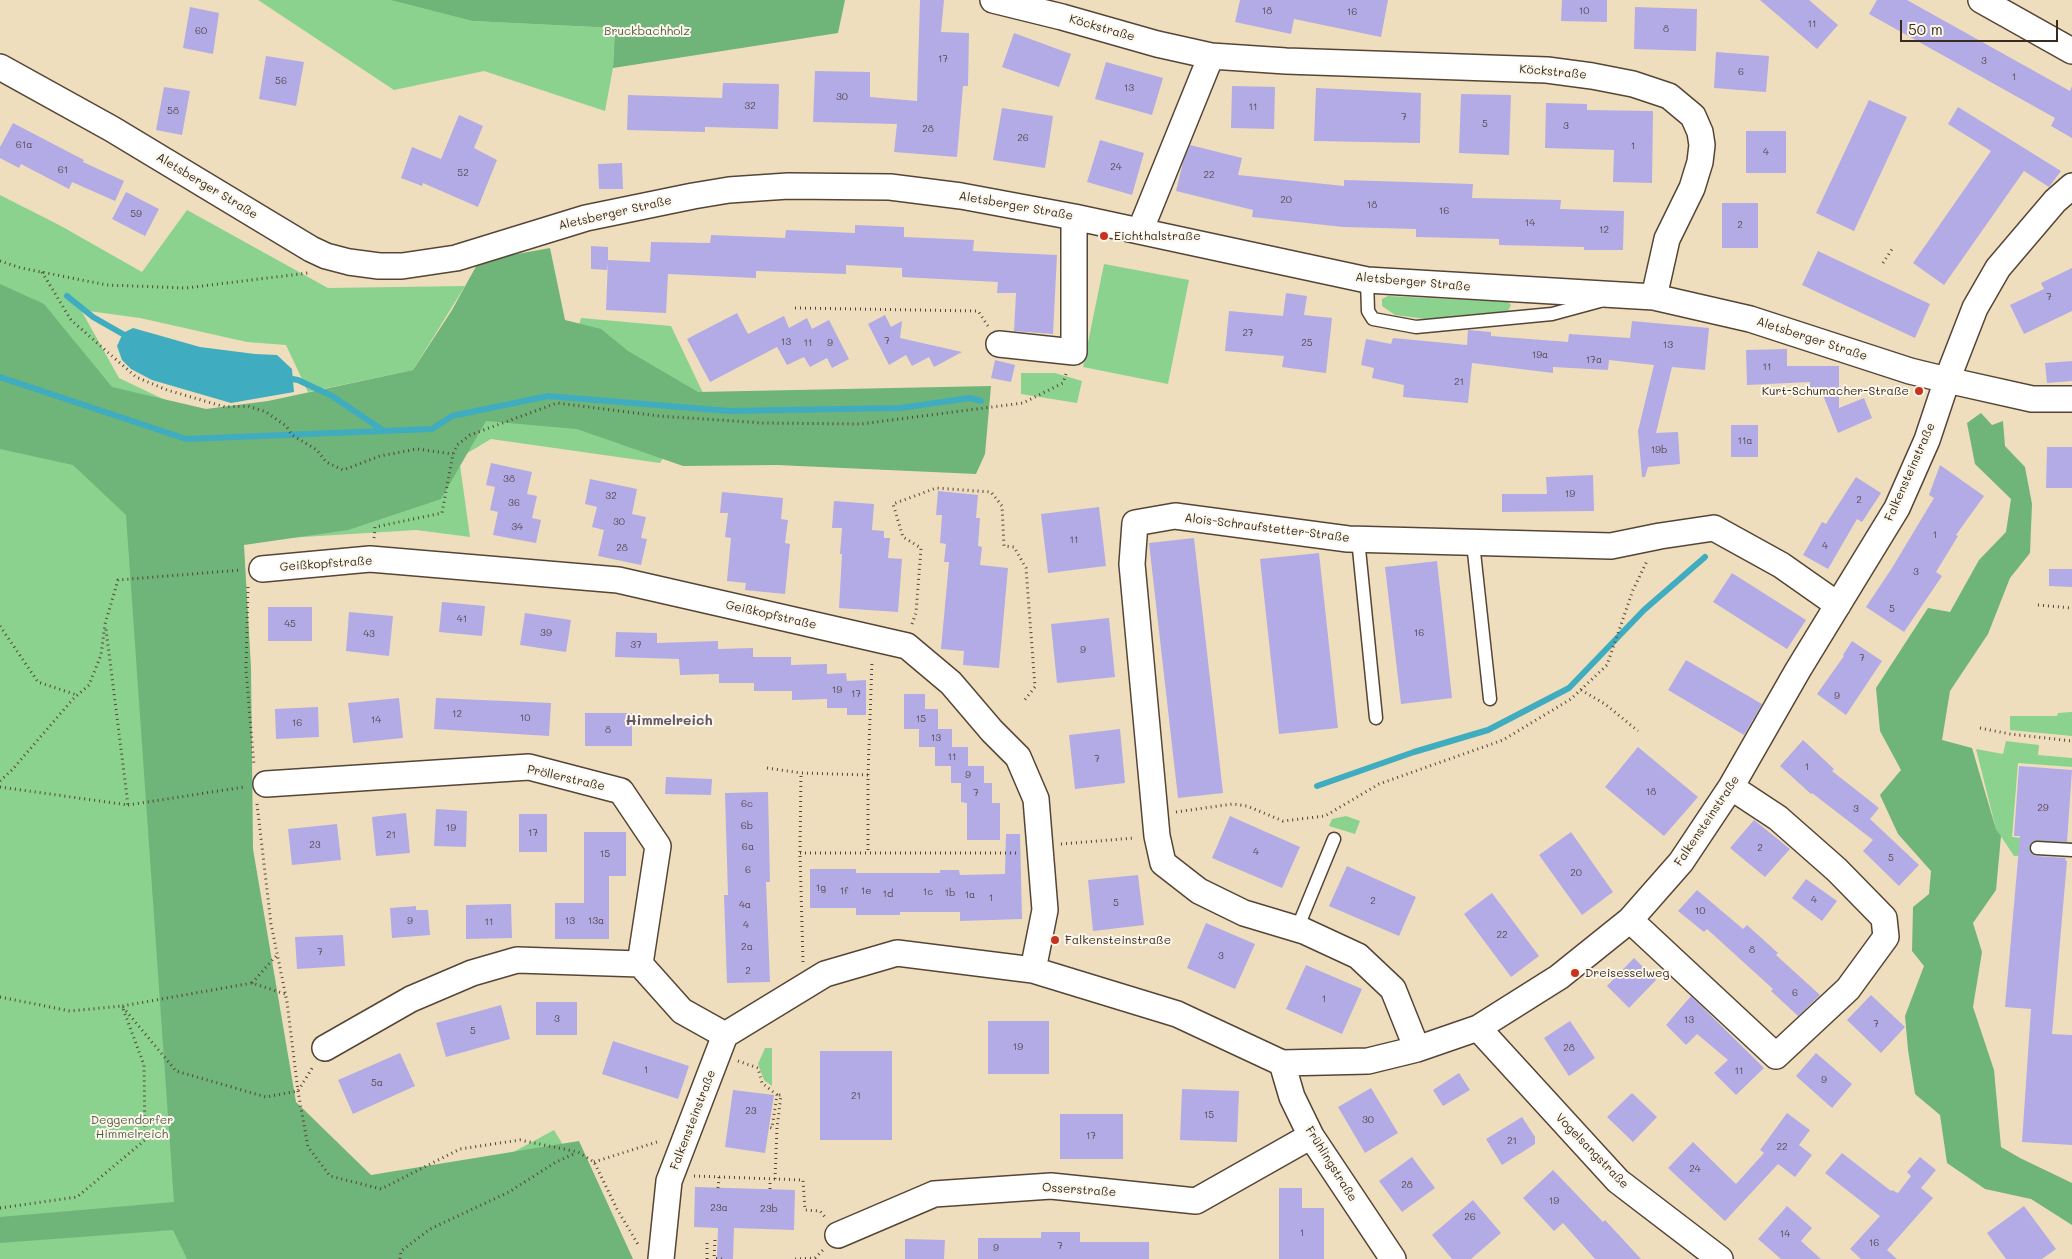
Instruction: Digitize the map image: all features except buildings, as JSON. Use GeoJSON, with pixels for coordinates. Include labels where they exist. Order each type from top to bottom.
{"type":"FeatureCollection","features":[{"type":"Feature","properties":{"kind":"street","name":"Köckstraße"},"geometry":{"type":"LineString","coordinates":[[993,0],[1157,44],[1211,56],[1286,61],[1547,70],[1633,84],[1669,96],[1693,116],[1700,132],[1702,145],[1700,162],[1692,188],[1667,239],[1654,297]]}},
{"type":"Feature","properties":{"kind":"street"},"geometry":{"type":"LineString","coordinates":[[1982,0],[2072,51]]}},
{"type":"Feature","properties":{"kind":"street"},"geometry":{"type":"LineString","coordinates":[[1140,230],[1211,56]]}},
{"type":"Feature","properties":{"kind":"street","name":"Aletsberger Straße"},"geometry":{"type":"LineString","coordinates":[[0,67],[112,129],[311,249],[326,256],[357,263],[379,266],[402,266],[456,258],[590,217],[729,190],[788,186],[890,187],[961,196],[1074,216],[1367,280],[1654,297],[1750,319],[1910,371],[2032,399],[2072,399]]}},
{"type":"Feature","properties":{"kind":"street"},"geometry":{"type":"LineString","coordinates":[[1947,380],[1974,308],[1998,268],[2055,201],[2072,186]]}},
{"type":"Feature","properties":{"kind":"street"},"geometry":{"type":"LineString","coordinates":[[999,344],[1074,352],[1074,216]]}},
{"type":"Feature","properties":{"kind":"street","name":"Falkensteinstraße"},"geometry":{"type":"LineString","coordinates":[[652,1256],[669,1181],[722,1045],[825,974],[897,953],[1033,970],[1177,1014],[1282,1063],[1368,1061],[1417,1049],[1478,1028],[1559,978],[1630,920],[1681,862],[1731,787],[1897,508],[1927,440],[1947,380]]}},
{"type":"Feature","properties":{"kind":"street","name":"Alois-Schraufstetter-Straße"},"geometry":{"type":"LineString","coordinates":[[1417,1049],[1393,989],[1358,956],[1296,929],[1244,913],[1199,891],[1163,863],[1157,826],[1132,564],[1136,523],[1175,516],[1358,539],[1610,546],[1714,528],[1781,564],[1838,605]]}},
{"type":"Feature","properties":{"kind":"street","name":"Geißkopfstraße"},"geometry":{"type":"LineString","coordinates":[[255,569],[370,559],[618,580],[904,646],[951,683],[992,731],[1018,756],[1036,799],[1045,910],[1033,970]]}},
{"type":"Feature","properties":{"kind":"street","name":"Pröllerstraße"},"geometry":{"type":"LineString","coordinates":[[261,785],[529,767],[621,791],[658,846],[640,964]]}},
{"type":"Feature","properties":{"kind":"street"},"geometry":{"type":"LineString","coordinates":[[1630,920],[1776,1056],[1848,989],[1886,937],[1884,918],[1837,870],[1778,818],[1731,787]]}},
{"type":"Feature","properties":{"kind":"street"},"geometry":{"type":"LineString","coordinates":[[324,1048],[411,999],[472,973],[517,960],[640,964],[682,1011],[722,1045]]}},
{"type":"Feature","properties":{"kind":"street","name":"Vogelsangstraße"},"geometry":{"type":"LineString","coordinates":[[1478,1028],[1618,1181],[1720,1259]]}},
{"type":"Feature","properties":{"kind":"street","name":"Frühlingstraße"},"geometry":{"type":"LineString","coordinates":[[1282,1063],[1292,1096],[1311,1136],[1393,1259]]}},
{"type":"Feature","properties":{"kind":"street","name":"Osserstraße"},"geometry":{"type":"LineString","coordinates":[[838,1235],[934,1194],[1051,1186],[1196,1201],[1311,1136]]}},
{"type":"Feature","properties":{"kind":"lane"},"geometry":{"type":"LineString","coordinates":[[1367,280],[1368,312],[1373,319],[1416,327],[1552,314],[1618,296]]}},
{"type":"Feature","properties":{"kind":"lane"},"geometry":{"type":"LineString","coordinates":[[1358,539],[1376,718]]}},
{"type":"Feature","properties":{"kind":"lane"},"geometry":{"type":"LineString","coordinates":[[1473,543],[1490,699]]}},
{"type":"Feature","properties":{"kind":"lane"},"geometry":{"type":"LineString","coordinates":[[1296,929],[1334,838]]}},
{"type":"Feature","properties":{"kind":"lane"},"geometry":{"type":"LineString","coordinates":[[2037,848],[2072,850]]}},
{"type":"Feature","properties":{"kind":"path"},"geometry":{"type":"LineString","coordinates":[[1883,263],[1892,249]]}},
{"type":"Feature","properties":{"kind":"path"},"geometry":{"type":"LineString","coordinates":[[0,261],[42,272],[107,285],[186,288],[315,271]]}},
{"type":"Feature","properties":{"kind":"path"},"geometry":{"type":"LineString","coordinates":[[42,272],[71,320],[136,378],[225,408],[248,406],[266,412],[286,426],[292,435],[317,450],[326,462],[342,470],[380,456],[417,449],[453,454]]}},
{"type":"Feature","properties":{"kind":"path"},"geometry":{"type":"LineString","coordinates":[[795,308],[978,311]]}},
{"type":"Feature","properties":{"kind":"path"},"geometry":{"type":"LineString","coordinates":[[376,527],[442,513],[453,454],[457,445],[470,435],[489,427],[558,403],[659,416],[763,423],[861,424],[1023,403],[1063,383],[1074,352]]}},
{"type":"Feature","properties":{"kind":"path"},"geometry":{"type":"LineString","coordinates":[[904,646],[916,613],[921,548],[904,537],[893,504],[936,488],[991,492],[1002,506],[1004,546],[1014,547],[1026,568],[1036,687],[1023,702]]}},
{"type":"Feature","properties":{"kind":"path"},"geometry":{"type":"LineString","coordinates":[[800,852],[1040,849],[1157,826],[1233,804],[1248,806],[1283,822],[1325,816],[1379,784],[1503,740],[1571,699],[1607,665],[1633,590],[1660,536]]}},
{"type":"Feature","properties":{"kind":"path"},"geometry":{"type":"LineString","coordinates":[[0,781],[89,685],[101,655],[105,624],[118,580],[255,569],[246,670],[261,785],[271,924],[285,994],[298,1091],[308,1147],[330,1176],[381,1189],[460,1149],[520,1140],[578,1152],[594,1162],[617,1209],[652,1256]]}},
{"type":"Feature","properties":{"kind":"path"},"geometry":{"type":"LineString","coordinates":[[2038,605],[2072,608]]}},
{"type":"Feature","properties":{"kind":"path"},"geometry":{"type":"LineString","coordinates":[[105,624],[128,805]]}},
{"type":"Feature","properties":{"kind":"path"},"geometry":{"type":"LineString","coordinates":[[0,626],[38,682],[77,696]]}},
{"type":"Feature","properties":{"kind":"path"},"geometry":{"type":"LineString","coordinates":[[868,852],[872,638]]}},
{"type":"Feature","properties":{"kind":"path"},"geometry":{"type":"LineString","coordinates":[[1581,690],[1605,704],[1638,731]]}},
{"type":"Feature","properties":{"kind":"path"},"geometry":{"type":"LineString","coordinates":[[1980,728],[2010,734],[2072,741]]}},
{"type":"Feature","properties":{"kind":"path"},"geometry":{"type":"LineString","coordinates":[[767,768],[801,773],[868,775]]}},
{"type":"Feature","properties":{"kind":"path"},"geometry":{"type":"LineString","coordinates":[[801,773],[800,852],[803,988]]}},
{"type":"Feature","properties":{"kind":"path"},"geometry":{"type":"LineString","coordinates":[[0,787],[128,805],[261,785]]}},
{"type":"Feature","properties":{"kind":"path"},"geometry":{"type":"LineString","coordinates":[[252,983],[277,956]]}},
{"type":"Feature","properties":{"kind":"path"},"geometry":{"type":"LineString","coordinates":[[0,997],[70,1011],[122,1006],[252,983],[285,994]]}},
{"type":"Feature","properties":{"kind":"path"},"geometry":{"type":"LineString","coordinates":[[122,1006],[176,1071],[266,1097],[298,1091],[324,1048]]}},
{"type":"Feature","properties":{"kind":"path"},"geometry":{"type":"LineString","coordinates":[[0,1208],[77,1197],[145,1140],[144,1065],[122,1006]]}},
{"type":"Feature","properties":{"kind":"path"},"geometry":{"type":"LineString","coordinates":[[722,1045],[758,1068],[762,1083],[781,1096],[777,1128],[775,1179]]}},
{"type":"Feature","properties":{"kind":"path"},"geometry":{"type":"LineString","coordinates":[[769,1127],[772,1128],[777,1095]]}},
{"type":"Feature","properties":{"kind":"path"},"geometry":{"type":"LineString","coordinates":[[594,1162],[688,1131]]}},
{"type":"Feature","properties":{"kind":"path"},"geometry":{"type":"LineString","coordinates":[[400,1259],[402,1252],[430,1230],[509,1192],[556,1162],[578,1152]]}},
{"type":"Feature","properties":{"kind":"path"},"geometry":{"type":"LineString","coordinates":[[693,1176],[803,1180],[805,1210],[820,1211]]}},
{"type":"Feature","properties":{"kind":"path"},"geometry":{"type":"LineString","coordinates":[[718,1188],[719,1178]]}},
{"type":"Feature","properties":{"kind":"path"},"geometry":{"type":"LineString","coordinates":[[770,1179],[770,1189]]}},
{"type":"Feature","properties":{"kind":"path"},"geometry":{"type":"LineString","coordinates":[[707,1240],[707,1259]]}},
{"type":"Feature","properties":{"kind":"path"},"geometry":{"type":"LineString","coordinates":[[715,1240],[714,1258],[722,1259]]}},
{"type":"Feature","properties":{"kind":"path"},"geometry":{"type":"LineString","coordinates":[[795,1259],[800,1258]]}},
{"type":"Feature","properties":{"kind":"green space"},"geometry":{"type":"Polygon","coordinates":[[[258,0],[390,0],[472,21],[615,28],[613,68],[605,111],[484,71],[394,90],[258,0]]]}},
{"type":"Feature","properties":{"kind":"green space","name":"Bruckbachholz"},"geometry":{"type":"Polygon","coordinates":[[[390,0],[845,0],[838,33],[613,68],[615,28],[472,21],[390,0]]]}},
{"type":"Feature","properties":{"kind":"green space","name":"Deggendorfer Himmelreich"},"geometry":{"type":"Polygon","coordinates":[[[0,195],[61,226],[142,272],[187,210],[328,288],[465,286],[413,370],[308,392],[286,345],[247,342],[140,318],[81,310],[119,378],[205,419],[567,367],[581,318],[671,326],[703,393],[660,463],[491,439],[459,458],[470,537],[416,530],[206,543],[255,1080],[394,1217],[554,1130],[632,1259],[0,1259],[0,195]]]}},
{"type":"Feature","properties":{"kind":"green space"},"geometry":{"type":"Polygon","coordinates":[[[550,248],[565,320],[601,329],[628,351],[698,392],[991,386],[985,454],[976,474],[777,465],[683,466],[577,429],[486,421],[441,499],[348,530],[244,545],[251,668],[253,849],[296,1102],[371,1175],[579,1141],[633,1259],[187,1259],[173,1230],[0,1243],[0,1217],[174,1202],[126,515],[73,465],[0,449],[0,284],[44,304],[112,387],[206,409],[268,401],[413,370],[452,310],[479,261],[550,248]]]}},
{"type":"Feature","properties":{"kind":"green space"},"geometry":{"type":"Polygon","coordinates":[[[1104,264],[1189,280],[1168,384],[1083,367],[1104,264]]]}},
{"type":"Feature","properties":{"kind":"green space"},"geometry":{"type":"Polygon","coordinates":[[[1388,296],[1508,302],[1511,305],[1508,311],[1426,319],[1395,315],[1382,306],[1382,299],[1388,296]]]}},
{"type":"Feature","properties":{"kind":"green space"},"geometry":{"type":"Polygon","coordinates":[[[1021,373],[1055,373],[1082,381],[1077,403],[1021,394],[1021,373]]]}},
{"type":"Feature","properties":{"kind":"green space"},"geometry":{"type":"Polygon","coordinates":[[[1981,413],[1992,425],[2003,421],[2005,446],[2025,467],[2032,504],[2030,553],[2010,578],[1988,634],[1950,691],[1942,740],[1972,748],[1996,829],[2001,836],[1996,890],[1973,923],[1982,952],[1973,1007],[1994,1070],[2001,1147],[2072,1183],[2072,1225],[2031,1199],[1985,1189],[1947,1163],[1940,1115],[1915,1094],[1908,1050],[1905,1016],[1924,966],[1912,951],[1913,907],[1929,894],[1931,871],[1898,834],[1880,795],[1901,770],[1880,731],[1876,688],[1928,608],[1950,612],[1979,560],[2006,532],[2011,499],[1975,464],[1967,423],[1981,413]]]}},
{"type":"Feature","properties":{"kind":"green space"},"geometry":{"type":"Polygon","coordinates":[[[2072,712],[2072,736],[2010,730],[2010,716],[2057,716],[2058,713],[2072,712]]]}},
{"type":"Feature","properties":{"kind":"green space"},"geometry":{"type":"Polygon","coordinates":[[[2006,741],[2039,745],[2038,755],[2072,758],[2072,767],[2018,763],[2012,837],[2072,842],[2072,846],[2039,843],[2032,855],[2014,856],[1996,829],[1976,749],[2003,754],[2006,741]]]}},
{"type":"Feature","properties":{"kind":"green space"},"geometry":{"type":"Polygon","coordinates":[[[1346,816],[1360,821],[1355,834],[1329,826],[1332,819],[1346,816]]]}},
{"type":"Feature","properties":{"kind":"green space"},"geometry":{"type":"Polygon","coordinates":[[[765,1048],[772,1048],[772,1086],[764,1080],[758,1064],[765,1048]]]}},
{"type":"Feature","properties":{"kind":"water"},"geometry":{"type":"Polygon","coordinates":[[[133,328],[200,347],[277,355],[292,369],[294,392],[231,403],[152,380],[131,369],[122,360],[117,346],[123,333],[133,328]]]}},
{"type":"Feature","properties":{"kind":"waterway"},"geometry":{"type":"LineString","coordinates":[[67,296],[93,317],[128,337]]}},
{"type":"Feature","properties":{"kind":"waterway"},"geometry":{"type":"LineString","coordinates":[[0,377],[186,439],[432,429],[452,416],[548,396],[729,411],[900,408],[970,398],[981,401]]}},
{"type":"Feature","properties":{"kind":"waterway"},"geometry":{"type":"LineString","coordinates":[[287,378],[298,380],[332,396],[384,431]]}},
{"type":"Feature","properties":{"kind":"waterway"},"geometry":{"type":"LineString","coordinates":[[1317,786],[1414,752],[1488,730],[1569,688],[1644,610],[1705,557]]}},
{"type":"Feature","properties":{"kind":"place","name":"Eichthalstraße"},"geometry":{"type":"Point","coordinates":[1104,236]}},
{"type":"Feature","properties":{"kind":"place","name":"Kurt-Schumacher-Straße"},"geometry":{"type":"Point","coordinates":[1919,391]}},
{"type":"Feature","properties":{"kind":"place","name":"Falkensteinstraße"},"geometry":{"type":"Point","coordinates":[1055,940]}},
{"type":"Feature","properties":{"kind":"place","name":"Dreisesselweg"},"geometry":{"type":"Point","coordinates":[1575,973]}},
{"type":"Feature","properties":{"kind":"district","name":"Himmelreich"},"geometry":{"type":"Point","coordinates":[669,721]}}]}
